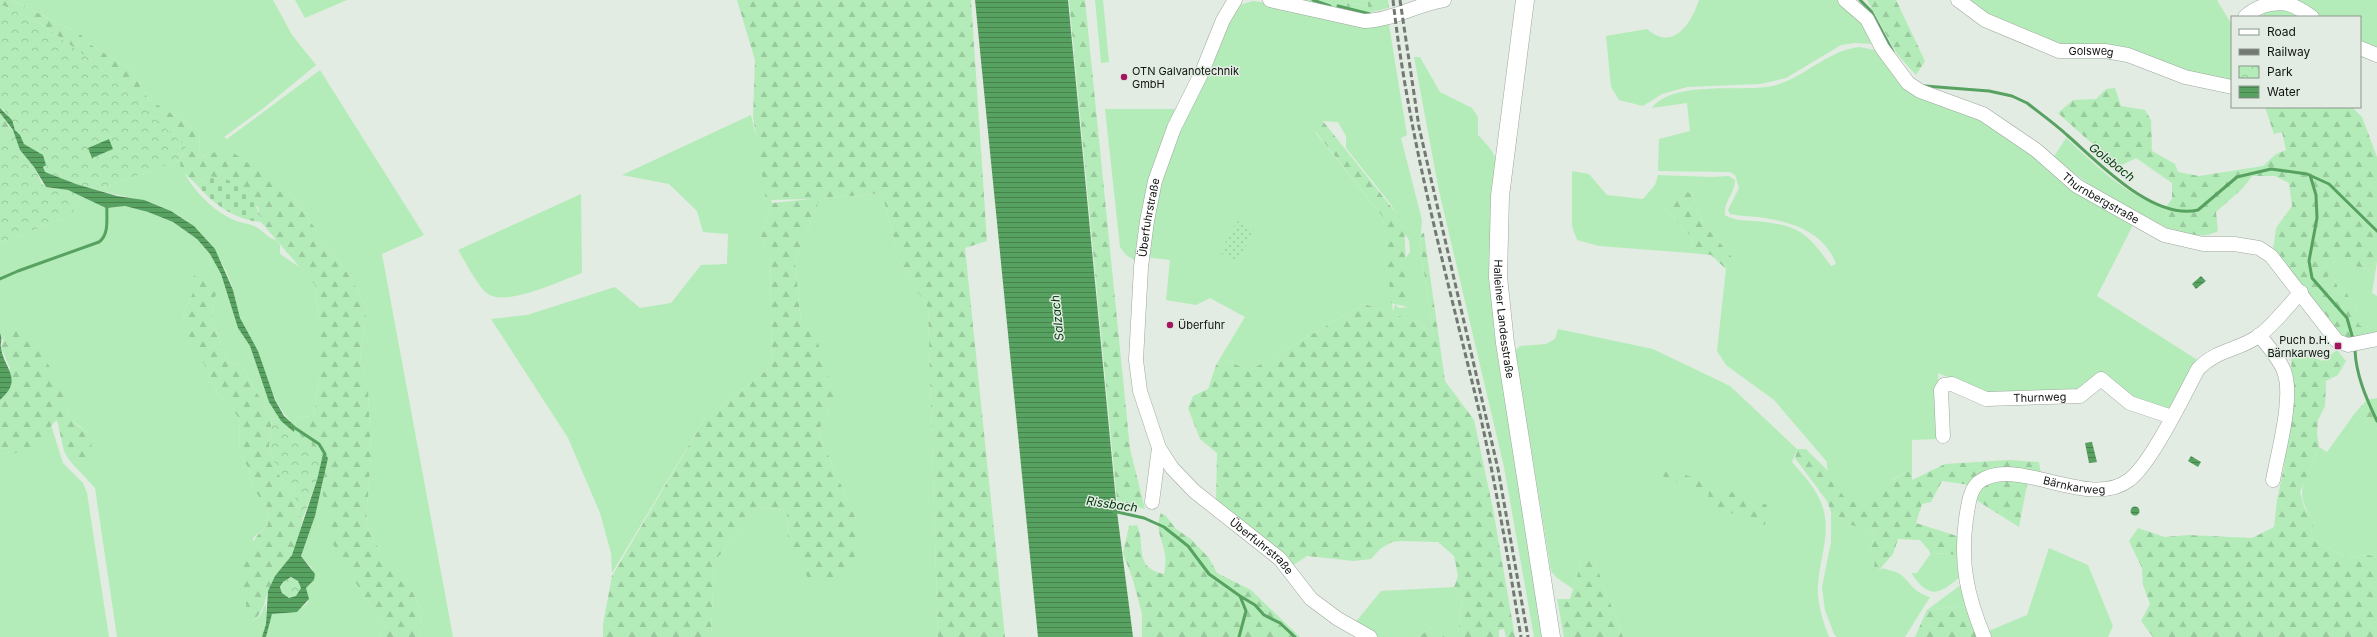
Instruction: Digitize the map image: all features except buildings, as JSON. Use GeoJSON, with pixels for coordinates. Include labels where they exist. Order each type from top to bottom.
{"type":"FeatureCollection","features":[{"type":"Feature","properties":{"kind":"main road","name":"Halleiner Landesstraße"},"geometry":{"type":"LineString","coordinates":[[1525,0],[1500,196],[1498,276],[1505,343],[1551,637]]}},
{"type":"Feature","properties":{"kind":"street","name":"Überfuhrstraße"},"geometry":{"type":"LineString","coordinates":[[1235,0],[1223,20],[1202,72],[1174,128],[1155,181],[1147,221],[1141,267],[1136,360],[1140,391],[1159,448],[1172,468],[1194,491],[1280,558],[1311,599],[1338,619],[1370,637]]}},
{"type":"Feature","properties":{"kind":"street"},"geometry":{"type":"LineString","coordinates":[[1270,0],[1364,21],[1374,21],[1419,5],[1444,0]]}},
{"type":"Feature","properties":{"kind":"street","name":"Thurnbergstraße"},"geometry":{"type":"LineString","coordinates":[[1845,0],[1867,19],[1888,57],[1908,83],[1920,91],[1983,114],[2036,150],[2078,186],[2164,235],[2203,244],[2234,244],[2259,248],[2272,256],[2337,341],[2348,345],[2377,339]]}},
{"type":"Feature","properties":{"kind":"street","name":"Golsweg"},"geometry":{"type":"LineString","coordinates":[[1958,0],[1986,20],[2059,51],[2105,51],[2128,55],[2184,77],[2231,87]]}},
{"type":"Feature","properties":{"kind":"street"},"geometry":{"type":"LineString","coordinates":[[2246,16],[2251,10],[2273,2],[2284,1],[2310,16]]}},
{"type":"Feature","properties":{"kind":"street"},"geometry":{"type":"LineString","coordinates":[[2361,48],[2377,55]]}},
{"type":"Feature","properties":{"kind":"street","name":"Bärnkarweg"},"geometry":{"type":"LineString","coordinates":[[1984,637],[1972,609],[1963,569],[1963,544],[1968,511],[1972,491],[1979,482],[1994,476],[2011,475],[2088,489],[2111,489],[2130,480],[2143,464],[2172,417],[2198,369],[2208,358],[2239,347],[2259,335],[2301,292]]}},
{"type":"Feature","properties":{"kind":"street"},"geometry":{"type":"LineString","coordinates":[[2259,335],[2281,365],[2285,374],[2285,418],[2273,480]]}},
{"type":"Feature","properties":{"kind":"street","name":"Thurnweg"},"geometry":{"type":"LineString","coordinates":[[1943,436],[1941,390],[1944,385],[1952,384],[1986,399],[2080,396],[2101,379],[2130,403],[2172,417]]}},
{"type":"Feature","properties":{"kind":"street","name":"Überfuhrstraße"},"geometry":{"type":"LineString","coordinates":[[1152,502],[1159,448]]}},
{"type":"Feature","properties":{"kind":"green space"},"geometry":{"type":"Polygon","coordinates":[[[0,0],[12,0],[80,34],[91,45],[132,70],[148,99],[200,131],[199,154],[205,157],[225,147],[289,192],[349,275],[367,308],[360,358],[368,386],[371,455],[366,523],[380,552],[406,577],[422,613],[419,637],[380,637],[385,626],[365,598],[331,541],[325,500],[321,490],[327,458],[294,432],[296,419],[314,415],[319,378],[319,321],[315,285],[261,222],[258,207],[207,176],[196,184],[181,170],[180,160],[186,147],[91,60],[41,24],[0,4],[0,0]]]}},
{"type":"Feature","properties":{"kind":"green space"},"geometry":{"type":"Polygon","coordinates":[[[12,0],[273,0],[292,35],[316,65],[265,107],[224,137],[227,139],[320,70],[424,235],[382,254],[453,637],[419,637],[422,613],[406,577],[380,552],[366,523],[371,455],[368,386],[360,358],[367,308],[349,275],[289,192],[199,154],[200,131],[148,99],[132,70],[91,45],[80,34],[12,0]]]}},
{"type":"Feature","properties":{"kind":"green space"},"geometry":{"type":"Polygon","coordinates":[[[295,0],[347,0],[305,18],[295,0]]]}},
{"type":"Feature","properties":{"kind":"green space"},"geometry":{"type":"Polygon","coordinates":[[[737,0],[971,0],[987,241],[965,248],[1005,637],[938,637],[928,308],[901,265],[882,193],[820,199],[795,261],[801,323],[815,332],[834,399],[818,432],[858,524],[853,571],[812,584],[788,546],[787,510],[758,507],[714,562],[711,637],[603,637],[603,624],[612,576],[705,418],[772,366],[770,255],[761,237],[772,203],[811,199],[766,200],[753,116],[755,60],[737,0]]]}},
{"type":"Feature","properties":{"kind":"green space"},"geometry":{"type":"Polygon","coordinates":[[[1069,0],[1085,0],[1130,449],[1145,509],[1117,501],[1069,0]]]}},
{"type":"Feature","properties":{"kind":"green space"},"geometry":{"type":"Polygon","coordinates":[[[1095,0],[1103,0],[1109,62],[1101,63],[1095,0]]]}},
{"type":"Feature","properties":{"kind":"green space"},"geometry":{"type":"Polygon","coordinates":[[[1287,0],[1368,0],[1369,7],[1348,2],[1346,8],[1332,9],[1287,0]]]}},
{"type":"Feature","properties":{"kind":"green space"},"geometry":{"type":"Polygon","coordinates":[[[1368,0],[1388,0],[1389,8],[1367,13],[1346,8],[1348,2],[1368,7],[1368,0]]]}},
{"type":"Feature","properties":{"kind":"green space"},"geometry":{"type":"Polygon","coordinates":[[[1699,0],[1838,0],[1859,15],[1875,44],[1854,43],[1841,45],[1786,78],[1760,84],[1687,87],[1662,94],[1643,106],[1619,100],[1611,87],[1606,36],[1647,29],[1656,35],[1665,38],[1673,36],[1686,26],[1696,9],[1699,0]]]}},
{"type":"Feature","properties":{"kind":"green space"},"geometry":{"type":"Polygon","coordinates":[[[1867,0],[1896,0],[1925,61],[1916,75],[1897,54],[1867,0]]]}},
{"type":"Feature","properties":{"kind":"green space"},"geometry":{"type":"Polygon","coordinates":[[[1963,0],[2217,0],[2231,23],[2231,84],[2137,56],[2070,51],[1996,22],[1963,0]]]}},
{"type":"Feature","properties":{"kind":"green space"},"geometry":{"type":"Polygon","coordinates":[[[2288,0],[2377,0],[2377,51],[2361,43],[2361,16],[2315,16],[2288,0]]]}},
{"type":"Feature","properties":{"kind":"green space"},"geometry":{"type":"Polygon","coordinates":[[[1253,1],[1388,19],[1407,135],[1401,138],[1422,220],[1420,245],[1433,331],[1428,330],[1417,322],[1364,304],[1249,371],[1229,361],[1216,365],[1245,317],[1210,298],[1196,305],[1166,300],[1170,260],[1145,257],[1164,163],[1237,6],[1253,1]],[[1322,121],[1315,132],[1383,217],[1393,312],[1395,304],[1399,308],[1408,307],[1403,262],[1410,252],[1409,240],[1399,227],[1395,211],[1389,202],[1346,148],[1346,136],[1338,122],[1322,121]]]}},
{"type":"Feature","properties":{"kind":"green space"},"geometry":{"type":"Polygon","coordinates":[[[0,4],[41,24],[91,60],[186,147],[180,160],[98,190],[76,184],[45,172],[24,144],[4,110],[0,108],[0,4]]]}},
{"type":"Feature","properties":{"kind":"green space"},"geometry":{"type":"Polygon","coordinates":[[[2274,6],[2304,16],[2264,16],[2262,10],[2274,6]]]}},
{"type":"Feature","properties":{"kind":"green space"},"geometry":{"type":"Polygon","coordinates":[[[1859,47],[1880,51],[1889,66],[1975,115],[2134,223],[2097,296],[2199,361],[2171,413],[2141,403],[2134,399],[2119,389],[2103,372],[2081,392],[1995,396],[1938,373],[1939,439],[1912,440],[1912,469],[1893,479],[1871,503],[1857,505],[1844,498],[1839,493],[1831,481],[1827,468],[1827,462],[1774,400],[1726,365],[1717,351],[1726,269],[1735,261],[1701,220],[1692,193],[1665,210],[1692,237],[1691,253],[1599,246],[1577,240],[1572,226],[1572,171],[1589,174],[1607,195],[1643,199],[1655,185],[1658,175],[1712,177],[1729,176],[1735,180],[1726,206],[1725,215],[1736,219],[1770,223],[1791,228],[1807,237],[1831,266],[1836,264],[1831,253],[1823,243],[1814,236],[1794,225],[1782,221],[1730,214],[1728,210],[1739,188],[1735,175],[1730,172],[1658,171],[1659,139],[1690,131],[1687,103],[1652,108],[1661,100],[1674,94],[1689,91],[1767,87],[1779,84],[1791,79],[1835,54],[1859,47]]]}},
{"type":"Feature","properties":{"kind":"green space"},"geometry":{"type":"Polygon","coordinates":[[[1414,57],[1420,57],[1440,92],[1472,108],[1478,117],[1478,135],[1486,143],[1495,157],[1496,169],[1493,196],[1544,637],[1534,637],[1504,467],[1439,191],[1414,57]]]}},
{"type":"Feature","properties":{"kind":"green space"},"geometry":{"type":"Polygon","coordinates":[[[2115,88],[2121,106],[2145,110],[2151,120],[2152,151],[2175,164],[2178,172],[2199,176],[2263,166],[2276,154],[2286,150],[2282,132],[2274,134],[2265,108],[2353,108],[2362,117],[2377,157],[2377,262],[2371,270],[2335,261],[2328,268],[2328,276],[2335,280],[2338,288],[2347,293],[2350,301],[2356,308],[2359,325],[2366,329],[2366,336],[2354,342],[2342,338],[2273,251],[2276,228],[2292,206],[2289,183],[2275,176],[2252,176],[2243,188],[2216,212],[2218,231],[2212,234],[2199,236],[2167,228],[2166,207],[2172,199],[2172,183],[2136,158],[2118,167],[2058,113],[2073,100],[2096,99],[2106,89],[2115,88]]]}},
{"type":"Feature","properties":{"kind":"green space"},"geometry":{"type":"Polygon","coordinates":[[[1105,109],[1180,109],[1137,258],[1134,260],[1126,255],[1120,247],[1105,109]]]}},
{"type":"Feature","properties":{"kind":"green space"},"geometry":{"type":"Polygon","coordinates":[[[0,113],[10,128],[5,136],[0,137],[0,113]]]}},
{"type":"Feature","properties":{"kind":"green space"},"geometry":{"type":"Polygon","coordinates":[[[751,115],[772,203],[761,237],[770,255],[772,366],[705,418],[612,573],[611,553],[600,513],[568,438],[491,319],[527,315],[615,287],[640,308],[671,303],[701,265],[727,264],[728,234],[703,232],[697,211],[669,184],[622,175],[751,115]]]}},
{"type":"Feature","properties":{"kind":"green space"},"geometry":{"type":"Polygon","coordinates":[[[1322,120],[1404,223],[1408,307],[1391,303],[1383,217],[1315,131],[1322,120]]]}},
{"type":"Feature","properties":{"kind":"green space"},"geometry":{"type":"Polygon","coordinates":[[[10,128],[14,130],[20,150],[34,167],[42,184],[46,187],[68,190],[84,196],[70,216],[0,243],[0,137],[5,136],[10,128]]]}},
{"type":"Feature","properties":{"kind":"green space"},"geometry":{"type":"Polygon","coordinates":[[[2066,138],[2100,169],[2125,188],[2138,196],[2166,207],[2167,228],[2097,190],[2053,158],[2066,138]]]}},
{"type":"Feature","properties":{"kind":"green space"},"geometry":{"type":"Polygon","coordinates":[[[180,160],[182,168],[192,185],[206,201],[230,218],[256,227],[270,238],[276,240],[280,245],[280,254],[301,268],[315,285],[319,321],[319,378],[314,415],[296,419],[295,426],[282,410],[272,392],[259,354],[240,319],[233,289],[228,277],[217,254],[202,234],[193,225],[162,207],[98,190],[180,160]]]}},
{"type":"Feature","properties":{"kind":"green space"},"geometry":{"type":"Polygon","coordinates":[[[207,176],[227,180],[243,188],[254,202],[261,222],[242,218],[225,210],[217,204],[196,184],[207,176]]]}},
{"type":"Feature","properties":{"kind":"green space"},"geometry":{"type":"Polygon","coordinates":[[[1676,191],[1692,193],[1701,220],[1735,261],[1726,269],[1711,255],[1691,253],[1692,237],[1665,210],[1674,204],[1676,191]]]}},
{"type":"Feature","properties":{"kind":"green space"},"geometry":{"type":"Polygon","coordinates":[[[882,193],[901,265],[928,308],[938,637],[711,637],[714,562],[758,507],[787,510],[788,546],[858,524],[818,432],[834,399],[801,323],[795,261],[820,199],[882,193]]]}},
{"type":"Feature","properties":{"kind":"green space"},"geometry":{"type":"Polygon","coordinates":[[[581,194],[582,273],[520,295],[496,297],[484,291],[458,250],[581,194]]]}},
{"type":"Feature","properties":{"kind":"green space"},"geometry":{"type":"Polygon","coordinates":[[[84,196],[106,208],[125,206],[148,212],[173,222],[197,239],[210,254],[221,274],[238,328],[250,346],[269,402],[278,416],[272,420],[242,366],[228,361],[211,318],[216,294],[193,293],[183,313],[190,339],[219,396],[233,409],[240,421],[239,452],[249,469],[252,487],[267,507],[268,525],[253,538],[248,619],[253,621],[261,614],[266,603],[266,624],[262,637],[117,637],[95,488],[69,460],[80,463],[89,434],[71,419],[63,394],[55,379],[5,336],[3,340],[0,333],[0,243],[70,216],[84,196]]]}},
{"type":"Feature","properties":{"kind":"green space"},"geometry":{"type":"Polygon","coordinates":[[[1237,221],[1254,230],[1238,261],[1220,253],[1237,221]]]}},
{"type":"Feature","properties":{"kind":"green space"},"geometry":{"type":"Polygon","coordinates":[[[1424,233],[1445,381],[1474,420],[1493,509],[1515,637],[1506,637],[1504,629],[1499,630],[1499,637],[1458,637],[1462,598],[1454,587],[1458,576],[1454,556],[1438,542],[1392,542],[1380,549],[1371,559],[1354,561],[1307,556],[1290,567],[1216,502],[1217,453],[1200,439],[1188,408],[1193,396],[1208,389],[1216,365],[1229,361],[1249,371],[1364,304],[1417,322],[1428,330],[1433,331],[1420,245],[1421,234],[1424,233]]]}},
{"type":"Feature","properties":{"kind":"green space"},"geometry":{"type":"Polygon","coordinates":[[[2335,261],[2371,270],[2377,262],[2372,293],[2377,296],[2377,334],[2366,336],[2359,325],[2356,308],[2350,301],[2347,293],[2338,288],[2335,280],[2328,276],[2328,268],[2335,261]]]}},
{"type":"Feature","properties":{"kind":"green space"},"geometry":{"type":"Polygon","coordinates":[[[206,272],[216,294],[211,318],[228,361],[242,366],[272,420],[269,448],[279,475],[295,497],[298,515],[303,518],[293,552],[271,584],[262,609],[253,621],[248,619],[244,591],[243,568],[245,557],[250,547],[257,536],[268,525],[267,507],[252,487],[249,469],[239,452],[240,421],[233,409],[219,396],[204,364],[190,340],[183,313],[193,293],[189,281],[196,274],[206,272]]]}},
{"type":"Feature","properties":{"kind":"green space"},"geometry":{"type":"Polygon","coordinates":[[[15,328],[22,331],[37,346],[63,393],[72,419],[91,438],[92,443],[88,459],[80,463],[69,460],[64,451],[57,420],[27,450],[20,453],[0,454],[0,400],[7,393],[10,368],[1,348],[5,336],[15,328]]]}},
{"type":"Feature","properties":{"kind":"green space"},"geometry":{"type":"Polygon","coordinates":[[[1558,329],[1653,349],[1730,386],[1797,449],[1792,462],[1816,493],[1822,505],[1825,516],[1826,526],[1819,576],[1818,600],[1829,637],[1623,637],[1594,560],[1582,560],[1573,589],[1557,578],[1551,571],[1515,351],[1520,346],[1546,344],[1555,339],[1558,329]]]}},
{"type":"Feature","properties":{"kind":"green space"},"geometry":{"type":"Polygon","coordinates":[[[2337,350],[2346,361],[2338,375],[2326,381],[2325,406],[2318,420],[2317,434],[2319,447],[2300,492],[2304,507],[2314,520],[2310,538],[2348,558],[2368,555],[2377,557],[2377,637],[2153,637],[2141,621],[2150,604],[2143,585],[2142,568],[2129,541],[2138,528],[2165,537],[2188,535],[2252,538],[2274,527],[2277,500],[2284,467],[2292,385],[2291,358],[2309,355],[2322,361],[2337,350]]]}},
{"type":"Feature","properties":{"kind":"green space"},"geometry":{"type":"Polygon","coordinates":[[[2377,398],[2377,429],[2355,413],[2367,400],[2377,398]]]}},
{"type":"Feature","properties":{"kind":"green space"},"geometry":{"type":"Polygon","coordinates":[[[2355,413],[2377,429],[2377,557],[2368,555],[2348,558],[2310,538],[2314,520],[2303,501],[2303,484],[2319,447],[2327,452],[2355,413]]]}},
{"type":"Feature","properties":{"kind":"green space"},"geometry":{"type":"Polygon","coordinates":[[[278,416],[323,454],[317,480],[303,518],[298,515],[295,497],[279,475],[269,448],[272,420],[278,416]]]}},
{"type":"Feature","properties":{"kind":"green space"},"geometry":{"type":"Polygon","coordinates":[[[51,425],[63,463],[83,483],[87,493],[109,637],[0,637],[0,454],[26,449],[51,425]]]}},
{"type":"Feature","properties":{"kind":"green space"},"geometry":{"type":"Polygon","coordinates":[[[1797,449],[1806,449],[1826,469],[1842,495],[1853,502],[1861,503],[1871,503],[1883,487],[1912,469],[1912,480],[1945,464],[2009,460],[2039,462],[2041,474],[1970,485],[1942,481],[1931,502],[1922,504],[1916,523],[1960,537],[1959,555],[1931,553],[1920,540],[1898,539],[1893,554],[1878,571],[1874,569],[1875,558],[1869,555],[1875,532],[1848,524],[1831,512],[1827,501],[1795,458],[1797,449]]]}},
{"type":"Feature","properties":{"kind":"green space"},"geometry":{"type":"Polygon","coordinates":[[[1667,468],[1767,505],[1765,525],[1706,504],[1709,494],[1663,477],[1667,468]]]}},
{"type":"Feature","properties":{"kind":"green space"},"geometry":{"type":"Polygon","coordinates":[[[2028,480],[2019,527],[1973,498],[1987,482],[2028,480]]]}},
{"type":"Feature","properties":{"kind":"green space"},"geometry":{"type":"Polygon","coordinates":[[[321,490],[365,598],[385,626],[380,637],[266,637],[272,614],[298,609],[303,607],[308,601],[306,588],[314,580],[312,568],[301,556],[321,490]]]}},
{"type":"Feature","properties":{"kind":"green space"},"geometry":{"type":"Polygon","coordinates":[[[1831,512],[1848,524],[1875,532],[1869,555],[1875,558],[1878,571],[1882,568],[1898,573],[1920,593],[1930,597],[1905,637],[1837,637],[1834,634],[1825,610],[1822,587],[1831,542],[1831,512]]]}},
{"type":"Feature","properties":{"kind":"green space"},"geometry":{"type":"Polygon","coordinates":[[[1161,513],[1166,516],[1176,529],[1191,539],[1209,558],[1217,573],[1251,590],[1300,637],[1142,637],[1142,614],[1133,580],[1123,553],[1129,526],[1137,525],[1144,561],[1148,567],[1154,571],[1164,574],[1165,556],[1158,524],[1161,513]]]}},
{"type":"Feature","properties":{"kind":"green space"},"geometry":{"type":"Polygon","coordinates":[[[2049,548],[2088,565],[2113,626],[2108,637],[1989,637],[1986,632],[2027,615],[2049,548]]]}},
{"type":"Feature","properties":{"kind":"green space"},"geometry":{"type":"Polygon","coordinates":[[[1931,553],[1959,555],[1962,575],[1947,587],[1935,592],[1924,588],[1911,573],[1917,573],[1931,553]]]}},
{"type":"Feature","properties":{"kind":"green space"},"geometry":{"type":"Polygon","coordinates":[[[1582,560],[1594,560],[1623,637],[1564,637],[1557,599],[1570,599],[1582,560]]]}},
{"type":"Feature","properties":{"kind":"green space"},"geometry":{"type":"Polygon","coordinates":[[[291,578],[298,581],[301,588],[298,595],[291,598],[284,595],[281,588],[284,581],[291,578]]]}},
{"type":"Feature","properties":{"kind":"green space"},"geometry":{"type":"Polygon","coordinates":[[[1962,584],[1969,609],[1957,606],[1927,610],[1962,584]]]}},
{"type":"Feature","properties":{"kind":"green space"},"geometry":{"type":"Polygon","coordinates":[[[1454,587],[1462,598],[1458,637],[1445,637],[1431,627],[1419,637],[1376,637],[1354,624],[1381,591],[1454,587]]]}},
{"type":"Feature","properties":{"kind":"green space"},"geometry":{"type":"Polygon","coordinates":[[[1957,606],[1969,609],[1981,637],[1915,637],[1927,610],[1957,606]]]}},
{"type":"Feature","properties":{"kind":"green space"},"geometry":{"type":"Polygon","coordinates":[[[1431,627],[1445,637],[1419,637],[1431,627]]]}},
{"type":"Feature","properties":{"kind":"water","name":"Salzach"},"geometry":{"type":"Polygon","coordinates":[[[975,0],[1068,0],[1117,512],[1133,637],[1038,637],[975,0]]]}},
{"type":"Feature","properties":{"kind":"water"},"geometry":{"type":"Polygon","coordinates":[[[0,108],[12,120],[15,130],[20,135],[24,144],[43,155],[46,165],[43,167],[45,172],[76,184],[117,196],[144,200],[171,211],[194,226],[215,249],[233,290],[240,318],[258,351],[275,400],[284,416],[295,426],[294,432],[281,421],[269,402],[250,346],[238,328],[221,274],[210,254],[197,239],[173,222],[148,212],[125,206],[106,208],[68,190],[46,187],[34,167],[20,150],[13,130],[0,113],[0,108]]]}},
{"type":"Feature","properties":{"kind":"water"},"geometry":{"type":"Polygon","coordinates":[[[109,139],[113,149],[92,158],[88,148],[109,139]]]}},
{"type":"Feature","properties":{"kind":"water"},"geometry":{"type":"Polygon","coordinates":[[[2201,276],[2206,281],[2196,289],[2192,284],[2201,276]]]}},
{"type":"Feature","properties":{"kind":"water"},"geometry":{"type":"Polygon","coordinates":[[[0,333],[1,348],[12,380],[11,386],[7,393],[0,400],[0,333]]]}},
{"type":"Feature","properties":{"kind":"water"},"geometry":{"type":"Polygon","coordinates":[[[2092,442],[2097,462],[2089,463],[2085,443],[2092,442]]]}},
{"type":"Feature","properties":{"kind":"water"},"geometry":{"type":"Polygon","coordinates":[[[323,454],[328,458],[315,516],[301,556],[315,574],[314,580],[306,588],[309,599],[297,612],[272,614],[266,637],[262,637],[266,624],[268,591],[275,576],[292,555],[317,480],[323,454]],[[291,577],[283,582],[280,587],[282,593],[289,598],[296,596],[301,588],[298,581],[291,577]]]}},
{"type":"Feature","properties":{"kind":"water"},"geometry":{"type":"Polygon","coordinates":[[[2191,456],[2201,462],[2198,467],[2188,461],[2191,456]]]}},
{"type":"Feature","properties":{"kind":"water"},"geometry":{"type":"Polygon","coordinates":[[[2133,507],[2137,507],[2139,511],[2137,515],[2133,515],[2131,513],[2131,509],[2133,507]]]}},
{"type":"Feature","properties":{"kind":"waterway","name":"Golsbach"},"geometry":{"type":"LineString","coordinates":[[1313,0],[1330,6]]}},
{"type":"Feature","properties":{"kind":"waterway","name":"Golsbach"},"geometry":{"type":"LineString","coordinates":[[1860,0],[1871,11],[1893,52]]}},
{"type":"Feature","properties":{"kind":"waterway","name":"Golsbach"},"geometry":{"type":"LineString","coordinates":[[1338,6],[1370,14]]}},
{"type":"Feature","properties":{"kind":"waterway","name":"Golsbach"},"geometry":{"type":"LineString","coordinates":[[1925,86],[1989,91],[2012,96],[2027,103],[2058,127],[2127,187],[2163,207],[2181,211],[2198,210],[2237,177],[2271,169],[2307,174],[2329,184],[2377,231]]}},
{"type":"Feature","properties":{"kind":"waterway"},"geometry":{"type":"LineString","coordinates":[[2310,175],[2316,195],[2317,218],[2309,261],[2312,278],[2347,318],[2353,339]]}},
{"type":"Feature","properties":{"kind":"waterway"},"geometry":{"type":"LineString","coordinates":[[0,279],[99,242],[105,235],[107,225],[107,204]]}},
{"type":"Feature","properties":{"kind":"waterway"},"geometry":{"type":"LineString","coordinates":[[2355,350],[2357,368],[2365,395],[2377,421]]}},
{"type":"Feature","properties":{"kind":"waterway"},"geometry":{"type":"LineString","coordinates":[[292,426],[319,444],[325,454],[324,460]]}},
{"type":"Feature","properties":{"kind":"waterway","name":"Rissbach"},"geometry":{"type":"LineString","coordinates":[[1113,511],[1144,518],[1164,527],[1188,546],[1209,574],[1240,596],[1246,611],[1239,637]]}},
{"type":"Feature","properties":{"kind":"waterway"},"geometry":{"type":"LineString","coordinates":[[1240,596],[1255,605],[1264,615],[1280,623],[1295,637]]}},
{"type":"Feature","properties":{"kind":"railway"},"geometry":{"type":"LineString","coordinates":[[1393,0],[1400,53],[1419,159],[1487,446],[1521,637]]}},
{"type":"Feature","properties":{"kind":"railway"},"geometry":{"type":"LineString","coordinates":[[1400,0],[1419,127],[1498,469],[1528,637]]}},
{"type":"Feature","properties":{"kind":"place","name":"OTN Galvanotechnik GmbH"},"geometry":{"type":"Point","coordinates":[1124,77]}},
{"type":"Feature","properties":{"kind":"place","name":"Überfuhr"},"geometry":{"type":"Point","coordinates":[1170,325]}},
{"type":"Feature","properties":{"kind":"place","name":"Puch b.H. Bärnkarweg"},"geometry":{"type":"Point","coordinates":[2338,346]}}]}
